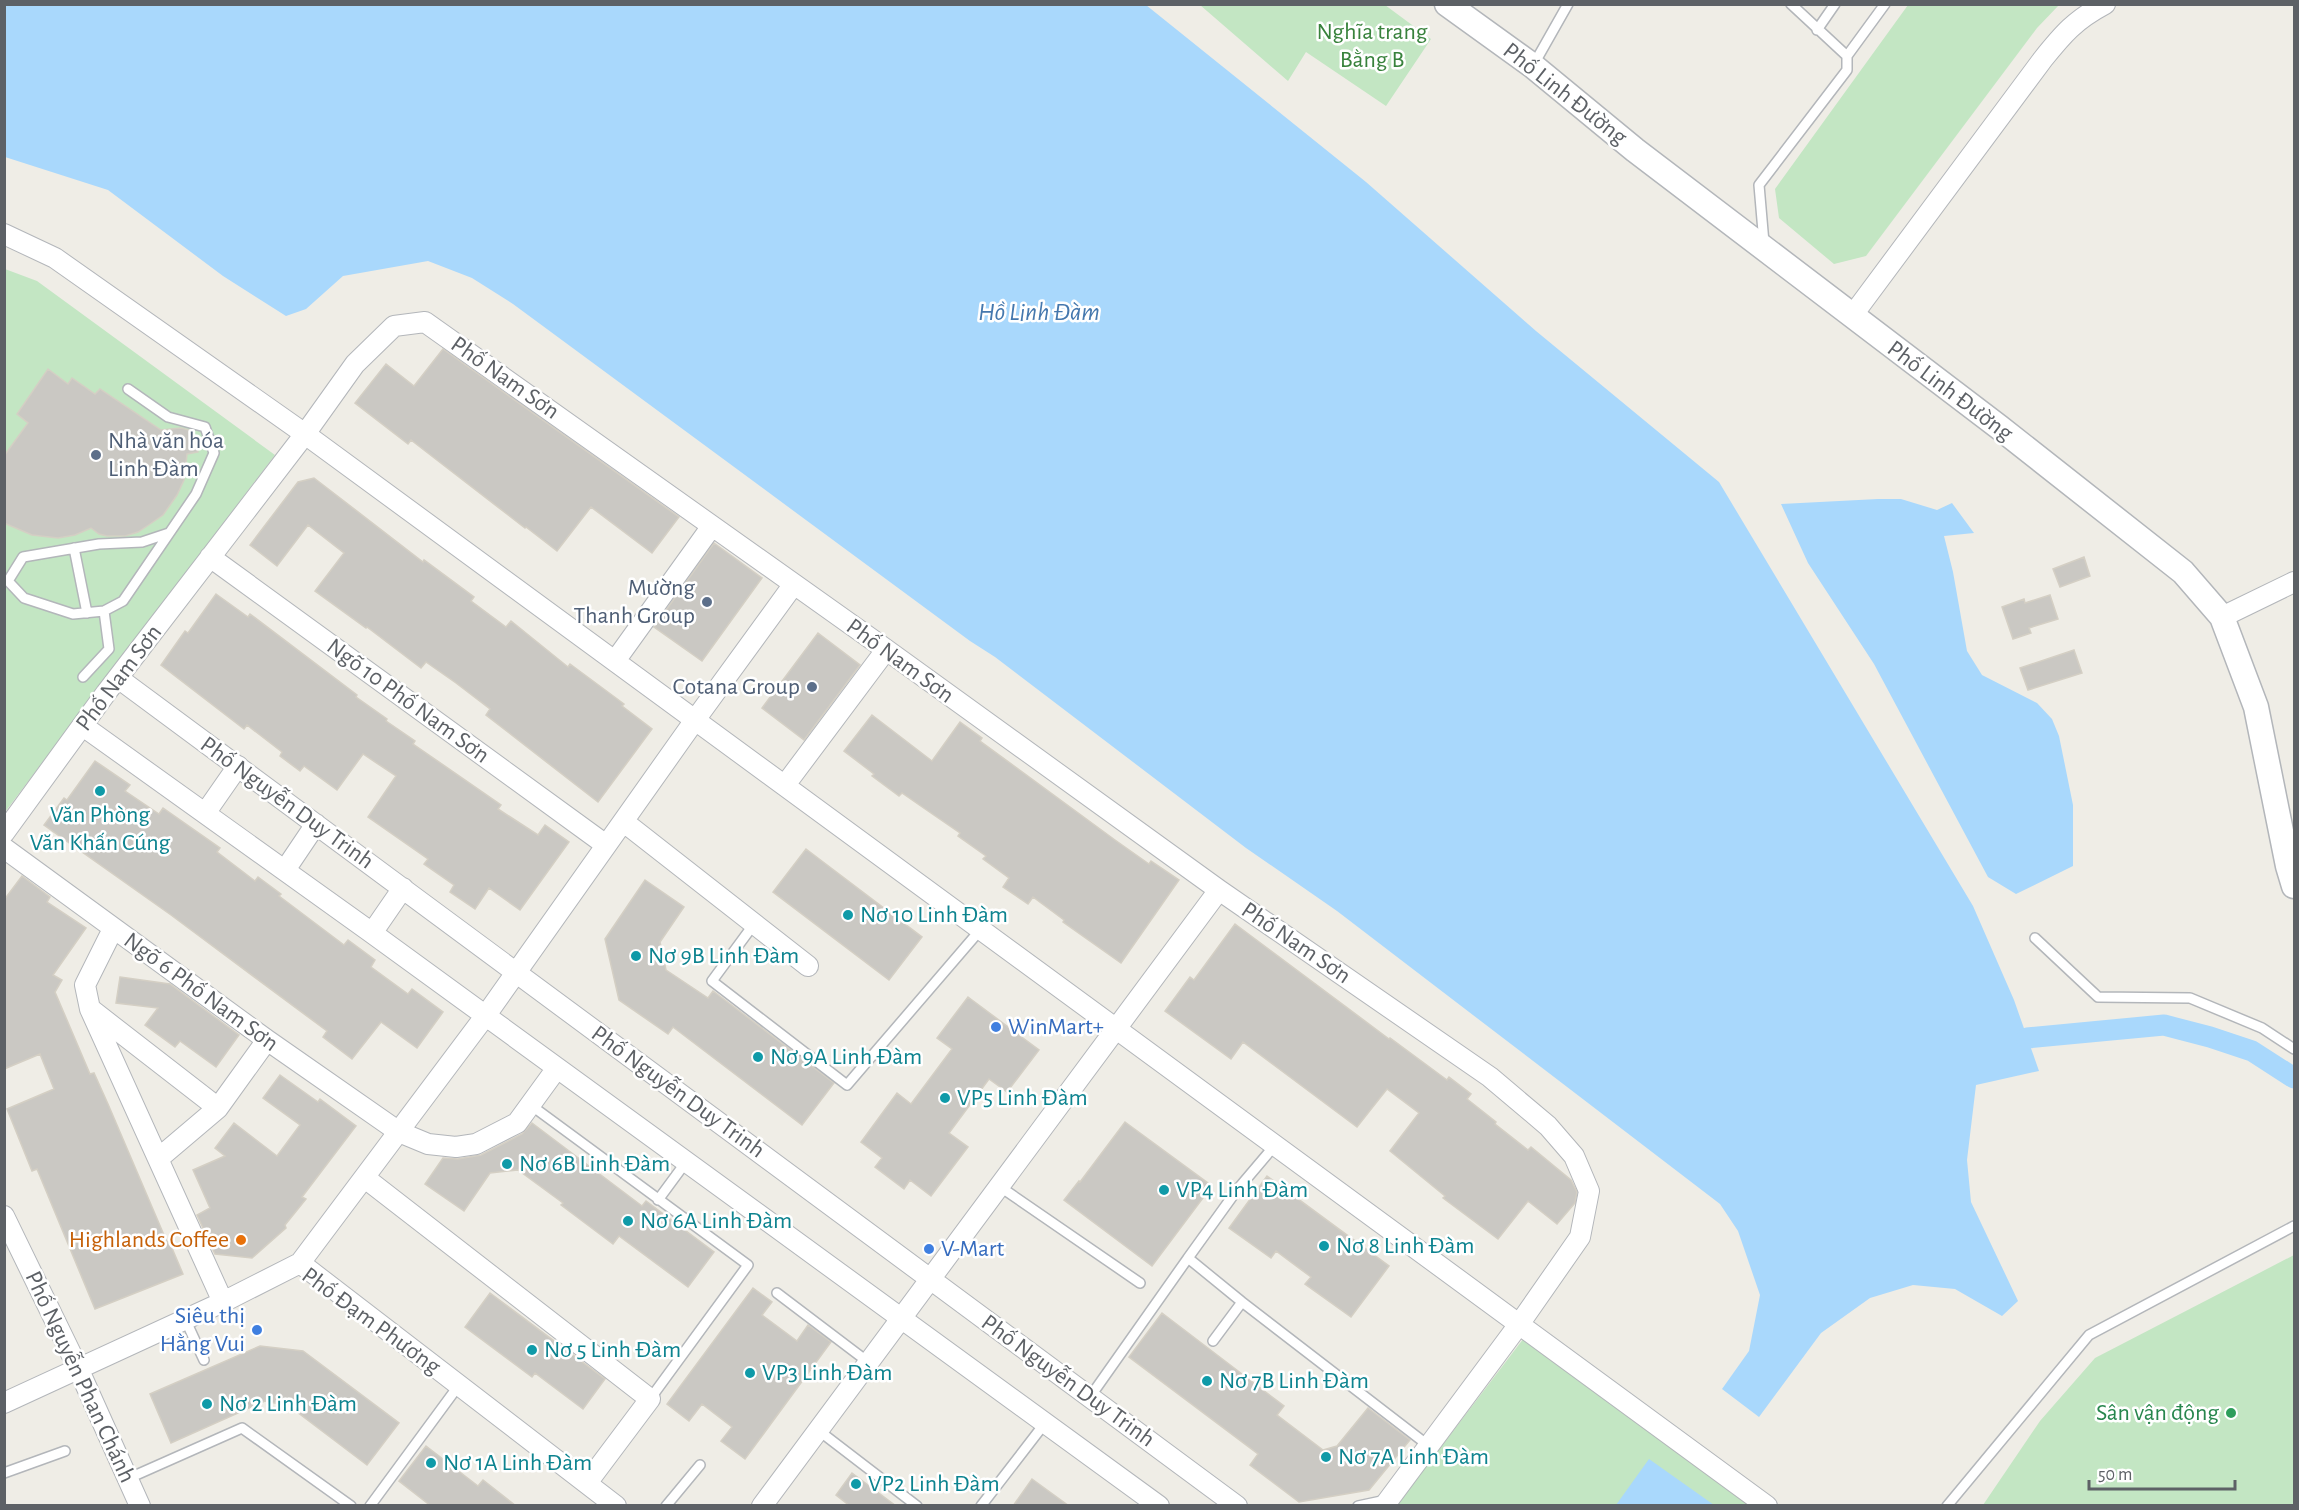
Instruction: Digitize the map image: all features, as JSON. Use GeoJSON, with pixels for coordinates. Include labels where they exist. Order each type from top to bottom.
{"type":"FeatureCollection","features":[{"type":"Feature","properties":{"kind":"street","name":"Phố Linh Đường"},"geometry":{"type":"LineString","coordinates":[[1447,4],[1533,66],[1635,150],[1999,427],[2183,572],[2222,617],[2256,707],[2288,866],[2295,886]]}},
{"type":"Feature","properties":{"kind":"street"},"geometry":{"type":"LineString","coordinates":[[1852,316],[2067,29],[2104,4]]}},
{"type":"Feature","properties":{"kind":"street"},"geometry":{"type":"LineString","coordinates":[[4,234],[55,258],[305,434],[1767,1506]]}},
{"type":"Feature","properties":{"kind":"street","name":"Phố Nam Sơn"},"geometry":{"type":"LineString","coordinates":[[4,833],[118,678],[305,434],[355,364],[394,326],[425,322],[794,584],[1218,890],[1490,1077],[1548,1126],[1574,1156],[1590,1191],[1580,1237],[1520,1323],[1387,1503]]}},
{"type":"Feature","properties":{"kind":"street"},"geometry":{"type":"LineString","coordinates":[[615,661],[712,526]]}},
{"type":"Feature","properties":{"kind":"street","name":"Ngõ 10 Phố Nam Sơn"},"geometry":{"type":"LineString","coordinates":[[210,557],[606,845]]}},
{"type":"Feature","properties":{"kind":"street"},"geometry":{"type":"LineString","coordinates":[[2222,617],[2295,582]]}},
{"type":"Feature","properties":{"kind":"street"},"geometry":{"type":"LineString","coordinates":[[300,1263],[486,1015],[794,584]]}},
{"type":"Feature","properties":{"kind":"street"},"geometry":{"type":"LineString","coordinates":[[785,785],[886,650]]}},
{"type":"Feature","properties":{"kind":"street","name":"Phố Nguyễn Duy Trinh"},"geometry":{"type":"LineString","coordinates":[[118,678],[1237,1506]]}},
{"type":"Feature","properties":{"kind":"street","name":"Phố Nguyễn Duy Trinh"},"geometry":{"type":"LineString","coordinates":[[82,726],[206,812],[1159,1506]]}},
{"type":"Feature","properties":{"kind":"street"},"geometry":{"type":"LineString","coordinates":[[206,812],[238,766]]}},
{"type":"Feature","properties":{"kind":"street"},"geometry":{"type":"LineString","coordinates":[[624,822],[807,966]]}},
{"type":"Feature","properties":{"kind":"street"},"geometry":{"type":"LineString","coordinates":[[285,870],[316,824]]}},
{"type":"Feature","properties":{"kind":"street","name":"Ngõ 6 Phố Nam Sơn"},"geometry":{"type":"LineString","coordinates":[[4,848],[267,1040],[399,1132],[428,1144],[456,1147],[476,1144],[518,1123],[557,1068]]}},
{"type":"Feature","properties":{"kind":"street"},"geometry":{"type":"LineString","coordinates":[[372,933],[403,888]]}},
{"type":"Feature","properties":{"kind":"street"},"geometry":{"type":"LineString","coordinates":[[762,1506],[1218,890]]}},
{"type":"Feature","properties":{"kind":"street"},"geometry":{"type":"LineString","coordinates":[[113,929],[85,985],[90,1008],[223,1302]]}},
{"type":"Feature","properties":{"kind":"street"},"geometry":{"type":"LineString","coordinates":[[90,1008],[218,1108]]}},
{"type":"Feature","properties":{"kind":"street"},"geometry":{"type":"LineString","coordinates":[[159,1158],[218,1108],[267,1040]]}},
{"type":"Feature","properties":{"kind":"street"},"geometry":{"type":"LineString","coordinates":[[364,1178],[650,1399],[587,1483]]}},
{"type":"Feature","properties":{"kind":"street","name":"Phố Nguyễn Phan Chánh"},"geometry":{"type":"LineString","coordinates":[[4,1216],[78,1368],[140,1506]]}},
{"type":"Feature","properties":{"kind":"street","name":"Phố Đạm Phương"},"geometry":{"type":"LineString","coordinates":[[4,1403],[223,1302],[300,1263],[616,1506]]}},
{"type":"Feature","properties":{"kind":"lane"},"geometry":{"type":"LineString","coordinates":[[1533,66],[1568,4]]}},
{"type":"Feature","properties":{"kind":"lane"},"geometry":{"type":"LineString","coordinates":[[1791,4],[1847,56]]}},
{"type":"Feature","properties":{"kind":"lane"},"geometry":{"type":"LineString","coordinates":[[1817,30],[1835,4]]}},
{"type":"Feature","properties":{"kind":"lane"},"geometry":{"type":"LineString","coordinates":[[1764,248],[1760,185],[1847,70],[1847,56],[1885,4]]}},
{"type":"Feature","properties":{"kind":"lane"},"geometry":{"type":"LineString","coordinates":[[128,389],[168,417],[205,427],[214,453],[196,494],[170,533],[123,601],[105,611],[73,614],[24,598],[8,581],[23,557],[99,544],[142,542],[170,533]]}},
{"type":"Feature","properties":{"kind":"lane"},"geometry":{"type":"LineString","coordinates":[[74,548],[87,613]]}},
{"type":"Feature","properties":{"kind":"lane"},"geometry":{"type":"LineString","coordinates":[[83,677],[110,649],[105,611]]}},
{"type":"Feature","properties":{"kind":"lane"},"geometry":{"type":"LineString","coordinates":[[754,924],[712,981],[847,1085],[981,929]]}},
{"type":"Feature","properties":{"kind":"lane"},"geometry":{"type":"LineString","coordinates":[[2035,938],[2098,997],[2190,998],[2262,1028],[2295,1049]]}},
{"type":"Feature","properties":{"kind":"lane"},"geometry":{"type":"LineString","coordinates":[[532,1106],[748,1265],[650,1399]]}},
{"type":"Feature","properties":{"kind":"lane"},"geometry":{"type":"LineString","coordinates":[[1090,1397],[1237,1190],[1276,1144]]}},
{"type":"Feature","properties":{"kind":"lane"},"geometry":{"type":"LineString","coordinates":[[658,1200],[686,1162]]}},
{"type":"Feature","properties":{"kind":"lane"},"geometry":{"type":"LineString","coordinates":[[999,1186],[1140,1283]]}},
{"type":"Feature","properties":{"kind":"lane"},"geometry":{"type":"LineString","coordinates":[[1947,1506],[2089,1335],[2295,1226]]}},
{"type":"Feature","properties":{"kind":"lane"},"geometry":{"type":"LineString","coordinates":[[1188,1258],[1429,1446]]}},
{"type":"Feature","properties":{"kind":"lane"},"geometry":{"type":"LineString","coordinates":[[777,1293],[868,1362]]}},
{"type":"Feature","properties":{"kind":"lane"},"geometry":{"type":"LineString","coordinates":[[1213,1341],[1242,1302]]}},
{"type":"Feature","properties":{"kind":"lane"},"geometry":{"type":"LineString","coordinates":[[185,1319],[204,1360]]}},
{"type":"Feature","properties":{"kind":"lane"},"geometry":{"type":"LineString","coordinates":[[370,1506],[459,1385]]}},
{"type":"Feature","properties":{"kind":"lane"},"geometry":{"type":"LineString","coordinates":[[981,1506],[1045,1423]]}},
{"type":"Feature","properties":{"kind":"lane"},"geometry":{"type":"LineString","coordinates":[[127,1479],[242,1428],[351,1506]]}},
{"type":"Feature","properties":{"kind":"lane"},"geometry":{"type":"LineString","coordinates":[[818,1430],[917,1506]]}},
{"type":"Feature","properties":{"kind":"lane"},"geometry":{"type":"LineString","coordinates":[[4,1473],[65,1451]]}},
{"type":"Feature","properties":{"kind":"lane"},"geometry":{"type":"LineString","coordinates":[[666,1506],[700,1465]]}},
{"type":"Feature","properties":{"kind":"lane"},"geometry":{"type":"LineString","coordinates":[[1358,1506],[1387,1503]]}},
{"type":"Feature","properties":{"kind":"green space","name":"Nghĩa trang Bằng B"},"geometry":{"type":"Polygon","coordinates":[[[1200,5],[1385,5],[1431,39],[1386,106],[1306,52],[1288,81],[1200,5]]]}},
{"type":"Feature","properties":{"kind":"green space"},"geometry":{"type":"Polygon","coordinates":[[[1908,5],[2059,5],[2037,28],[1866,256],[1834,264],[1779,218],[1775,189],[1908,5]]]}},
{"type":"Feature","properties":{"kind":"green space"},"geometry":{"type":"Polygon","coordinates":[[[5,269],[37,281],[275,455],[5,812],[5,269]]]}},
{"type":"Feature","properties":{"kind":"green space"},"geometry":{"type":"Polygon","coordinates":[[[2294,1255],[2294,1505],[1983,1505],[2040,1421],[2095,1358],[2294,1255]]]}},
{"type":"Feature","properties":{"kind":"green space"},"geometry":{"type":"Polygon","coordinates":[[[1530,1330],[1767,1506],[1396,1506],[1530,1330]]]}},
{"type":"Feature","properties":{"kind":"water","name":"Hồ Linh Đàm"},"geometry":{"type":"Polygon","coordinates":[[[5,4],[1146,5],[1366,182],[1536,331],[1719,482],[1973,906],[2014,1000],[2039,1071],[1976,1085],[1967,1160],[1971,1202],[2018,1301],[2002,1316],[1955,1289],[1913,1285],[1870,1298],[1821,1333],[1759,1417],[1722,1389],[1749,1351],[1760,1295],[1738,1231],[1720,1204],[1337,911],[1246,848],[995,657],[970,641],[513,304],[472,278],[428,261],[343,276],[306,309],[286,316],[223,276],[108,190],[5,157],[5,4]]]}},
{"type":"Feature","properties":{"kind":"water"},"geometry":{"type":"Polygon","coordinates":[[[1901,499],[1937,510],[1952,503],[1974,533],[1944,536],[1967,651],[1982,675],[2037,703],[2052,719],[2059,736],[2073,805],[2073,866],[2016,894],[1988,877],[1874,664],[1808,563],[1781,504],[1901,499]]]}},
{"type":"Feature","properties":{"kind":"water"},"geometry":{"type":"Polygon","coordinates":[[[1649,1459],[1714,1505],[1616,1505],[1649,1459]]]}},
{"type":"Feature","properties":{"kind":"building"},"geometry":{"type":"Polygon","coordinates":[[[443,349],[679,517],[652,553],[591,507],[557,551],[411,440],[408,444],[355,403],[386,364],[414,386],[443,349]]]}},
{"type":"Feature","properties":{"kind":"building","name":"Nhà văn hóa Linh Đàm"},"geometry":{"type":"Polygon","coordinates":[[[48,369],[68,384],[72,378],[95,394],[100,389],[161,430],[181,428],[193,431],[198,452],[187,454],[184,480],[177,495],[163,515],[138,532],[125,536],[107,536],[91,528],[75,535],[58,538],[32,535],[4,523],[4,456],[28,423],[17,414],[48,369]]]}},
{"type":"Feature","properties":{"kind":"building"},"geometry":{"type":"Polygon","coordinates":[[[314,478],[423,562],[424,560],[474,597],[471,601],[506,627],[511,621],[568,667],[570,664],[624,704],[622,706],[652,729],[598,802],[486,715],[490,709],[456,683],[426,662],[421,668],[315,591],[344,553],[308,525],[277,566],[250,545],[298,482],[314,478]]]}},
{"type":"Feature","properties":{"kind":"building","name":"Mường Thanh Group"},"geometry":{"type":"Polygon","coordinates":[[[714,543],[762,578],[702,661],[654,627],[714,543]]]}},
{"type":"Feature","properties":{"kind":"building"},"geometry":{"type":"Polygon","coordinates":[[[2084,557],[2090,576],[2060,587],[2053,569],[2084,557]]]}},
{"type":"Feature","properties":{"kind":"building"},"geometry":{"type":"Polygon","coordinates":[[[216,594],[248,617],[250,614],[357,695],[356,697],[387,719],[386,721],[415,741],[413,744],[501,805],[498,809],[538,835],[545,825],[569,842],[520,910],[489,888],[475,909],[450,892],[454,885],[424,864],[428,859],[368,817],[396,776],[363,754],[337,790],[304,766],[300,771],[280,756],[282,752],[247,725],[244,729],[161,665],[185,631],[188,633],[216,594]]]}},
{"type":"Feature","properties":{"kind":"building"},"geometry":{"type":"Polygon","coordinates":[[[2050,595],[2058,619],[2029,628],[2031,633],[2013,639],[2002,607],[2024,599],[2025,603],[2050,595]]]}},
{"type":"Feature","properties":{"kind":"building","name":"Cotana Group"},"geometry":{"type":"Polygon","coordinates":[[[818,633],[860,665],[804,740],[762,708],[818,633]]]}},
{"type":"Feature","properties":{"kind":"building"},"geometry":{"type":"Polygon","coordinates":[[[2074,650],[2082,673],[2028,690],[2020,668],[2074,650]]]}},
{"type":"Feature","properties":{"kind":"building"},"geometry":{"type":"Polygon","coordinates":[[[872,715],[932,761],[960,722],[982,738],[980,741],[1115,840],[1149,864],[1151,861],[1179,880],[1121,963],[1063,922],[1064,920],[1033,897],[1028,904],[1003,887],[1009,878],[983,859],[986,856],[958,836],[960,833],[902,793],[899,796],[844,751],[872,715]]]}},
{"type":"Feature","properties":{"kind":"building"},"geometry":{"type":"Polygon","coordinates":[[[95,761],[130,785],[125,791],[159,814],[163,808],[220,848],[217,852],[255,881],[258,877],[281,894],[279,896],[344,945],[348,940],[375,960],[371,967],[408,994],[412,989],[443,1012],[417,1048],[381,1022],[352,1059],[323,1037],[327,1031],[171,915],[44,825],[64,798],[67,800],[95,761]]]}},
{"type":"Feature","properties":{"kind":"building","name":"Nơ 10 Linh Đàm"},"geometry":{"type":"Polygon","coordinates":[[[806,849],[922,937],[889,980],[773,892],[806,849]]]}},
{"type":"Feature","properties":{"kind":"building"},"geometry":{"type":"Polygon","coordinates":[[[22,876],[50,897],[47,902],[86,928],[53,975],[62,980],[55,992],[90,1074],[94,1073],[183,1274],[95,1309],[37,1169],[32,1171],[7,1109],[54,1089],[40,1054],[4,1069],[4,900],[22,876]]]}},
{"type":"Feature","properties":{"kind":"building"},"geometry":{"type":"Polygon","coordinates":[[[645,880],[684,907],[660,942],[666,970],[708,998],[713,991],[834,1083],[802,1125],[673,1027],[668,1034],[619,1000],[605,939],[645,880]]]}},
{"type":"Feature","properties":{"kind":"building"},"geometry":{"type":"Polygon","coordinates":[[[1235,924],[1389,1039],[1447,1080],[1449,1077],[1471,1094],[1467,1099],[1496,1122],[1495,1124],[1528,1150],[1531,1147],[1571,1180],[1577,1192],[1575,1203],[1557,1224],[1528,1201],[1498,1239],[1443,1198],[1445,1196],[1390,1151],[1419,1113],[1387,1089],[1357,1127],[1243,1042],[1231,1059],[1165,1011],[1190,977],[1194,980],[1235,924]]]}},
{"type":"Feature","properties":{"kind":"building"},"geometry":{"type":"Polygon","coordinates":[[[120,977],[170,984],[239,1035],[216,1067],[180,1041],[175,1047],[145,1025],[158,1008],[116,1003],[120,977]]]}},
{"type":"Feature","properties":{"kind":"building","name":"VP5 Linh Đàm"},"geometry":{"type":"Polygon","coordinates":[[[968,997],[1039,1050],[1007,1092],[989,1079],[949,1133],[968,1147],[931,1196],[910,1180],[904,1189],[875,1167],[882,1158],[861,1142],[897,1093],[911,1104],[952,1049],[937,1038],[968,997]]]}},
{"type":"Feature","properties":{"kind":"building"},"geometry":{"type":"Polygon","coordinates":[[[280,1075],[318,1102],[320,1099],[356,1126],[302,1197],[306,1199],[285,1225],[286,1228],[252,1258],[215,1254],[197,1215],[210,1208],[193,1170],[225,1156],[215,1148],[234,1123],[277,1156],[300,1125],[263,1098],[280,1075]]]}},
{"type":"Feature","properties":{"kind":"building","name":"VP4 Linh Đàm"},"geometry":{"type":"Polygon","coordinates":[[[1125,1122],[1212,1186],[1152,1266],[1064,1200],[1125,1122]]]}},
{"type":"Feature","properties":{"kind":"building"},"geometry":{"type":"Polygon","coordinates":[[[532,1123],[642,1206],[646,1201],[714,1252],[688,1287],[619,1236],[613,1244],[518,1170],[490,1173],[464,1211],[425,1184],[443,1158],[458,1159],[481,1155],[522,1134],[532,1123]]]}},
{"type":"Feature","properties":{"kind":"building","name":"Nơ 8 Linh Đàm"},"geometry":{"type":"Polygon","coordinates":[[[1267,1176],[1389,1266],[1351,1317],[1305,1284],[1311,1277],[1276,1251],[1271,1258],[1229,1228],[1267,1176]]]}},
{"type":"Feature","properties":{"kind":"building","name":"VP3 Linh Đàm"},"geometry":{"type":"Polygon","coordinates":[[[753,1288],[772,1302],[762,1315],[797,1341],[808,1325],[831,1342],[745,1459],[721,1441],[732,1427],[702,1404],[689,1421],[667,1404],[753,1288]]]}},
{"type":"Feature","properties":{"kind":"building","name":"Nơ 5 Linh Đàm"},"geometry":{"type":"Polygon","coordinates":[[[490,1293],[605,1379],[583,1409],[535,1373],[532,1377],[465,1327],[490,1293]]]}},
{"type":"Feature","properties":{"kind":"building"},"geometry":{"type":"Polygon","coordinates":[[[1162,1313],[1284,1406],[1277,1415],[1323,1450],[1337,1446],[1368,1408],[1410,1440],[1369,1490],[1299,1502],[1250,1465],[1258,1454],[1129,1357],[1162,1313]]]}},
{"type":"Feature","properties":{"kind":"building","name":"Nơ 2 Linh Đàm"},"geometry":{"type":"Polygon","coordinates":[[[260,1346],[303,1351],[399,1423],[367,1465],[289,1406],[265,1401],[171,1443],[150,1394],[260,1346]]]}},
{"type":"Feature","properties":{"kind":"building","name":"Nơ 1A Linh Đàm"},"geometry":{"type":"Polygon","coordinates":[[[426,1446],[478,1486],[483,1480],[516,1506],[431,1506],[399,1481],[426,1446]]]}},
{"type":"Feature","properties":{"kind":"building","name":"VP2 Linh Đàm"},"geometry":{"type":"Polygon","coordinates":[[[852,1473],[896,1506],[850,1506],[836,1495],[852,1473]]]}},
{"type":"Feature","properties":{"kind":"building"},"geometry":{"type":"Polygon","coordinates":[[[1032,1479],[1069,1506],[1013,1506],[1032,1479]]]}},
{"type":"Feature","properties":{"kind":"waterway"},"geometry":{"type":"LineString","coordinates":[[2027,1038],[2164,1025],[2252,1051],[2294,1078]]}},
{"type":"Feature","properties":{"kind":"place","name":"Nhà văn hóa Linh Đàm"},"geometry":{"type":"Point","coordinates":[96,455]}},
{"type":"Feature","properties":{"kind":"place","name":"Mường Thanh Group"},"geometry":{"type":"Point","coordinates":[707,602]}},
{"type":"Feature","properties":{"kind":"place","name":"Cotana Group"},"geometry":{"type":"Point","coordinates":[812,687]}},
{"type":"Feature","properties":{"kind":"place","name":"Văn Phòng Văn Khấn Cúng"},"geometry":{"type":"Point","coordinates":[100,791]}},
{"type":"Feature","properties":{"kind":"place","name":"Nơ 10 Linh Đàm"},"geometry":{"type":"Point","coordinates":[848,915]}},
{"type":"Feature","properties":{"kind":"place","name":"Nơ 9B Linh Đàm"},"geometry":{"type":"Point","coordinates":[636,956]}},
{"type":"Feature","properties":{"kind":"place","name":"WinMart+"},"geometry":{"type":"Point","coordinates":[996,1027]}},
{"type":"Feature","properties":{"kind":"place","name":"Nơ 9A Linh Đàm"},"geometry":{"type":"Point","coordinates":[758,1057]}},
{"type":"Feature","properties":{"kind":"place","name":"VP5 Linh Đàm"},"geometry":{"type":"Point","coordinates":[945,1098]}},
{"type":"Feature","properties":{"kind":"place","name":"Nơ 6B Linh Đàm"},"geometry":{"type":"Point","coordinates":[507,1164]}},
{"type":"Feature","properties":{"kind":"place","name":"VP4 Linh Đàm"},"geometry":{"type":"Point","coordinates":[1164,1190]}},
{"type":"Feature","properties":{"kind":"place","name":"Nơ 6A Linh Đàm"},"geometry":{"type":"Point","coordinates":[628,1221]}},
{"type":"Feature","properties":{"kind":"place","name":"Highlands Coffee"},"geometry":{"type":"Point","coordinates":[241,1240]}},
{"type":"Feature","properties":{"kind":"place","name":"Nơ 8 Linh Đàm"},"geometry":{"type":"Point","coordinates":[1324,1246]}},
{"type":"Feature","properties":{"kind":"place","name":"V-Mart"},"geometry":{"type":"Point","coordinates":[929,1249]}},
{"type":"Feature","properties":{"kind":"place","name":"Siêu thị Hằng Vui"},"geometry":{"type":"Point","coordinates":[257,1330]}},
{"type":"Feature","properties":{"kind":"place","name":"Nơ 5 Linh Đàm"},"geometry":{"type":"Point","coordinates":[532,1350]}},
{"type":"Feature","properties":{"kind":"place","name":"VP3 Linh Đàm"},"geometry":{"type":"Point","coordinates":[750,1373]}},
{"type":"Feature","properties":{"kind":"place","name":"Nơ 7B Linh Đàm"},"geometry":{"type":"Point","coordinates":[1207,1381]}},
{"type":"Feature","properties":{"kind":"place","name":"Nơ 2 Linh Đàm"},"geometry":{"type":"Point","coordinates":[207,1404]}},
{"type":"Feature","properties":{"kind":"place","name":"Sân vận động"},"geometry":{"type":"Point","coordinates":[2231,1413]}},
{"type":"Feature","properties":{"kind":"place","name":"Nơ 7A Linh Đàm"},"geometry":{"type":"Point","coordinates":[1326,1457]}},
{"type":"Feature","properties":{"kind":"place","name":"Nơ 1A Linh Đàm"},"geometry":{"type":"Point","coordinates":[431,1463]}},
{"type":"Feature","properties":{"kind":"place","name":"VP2 Linh Đàm"},"geometry":{"type":"Point","coordinates":[856,1484]}}]}
